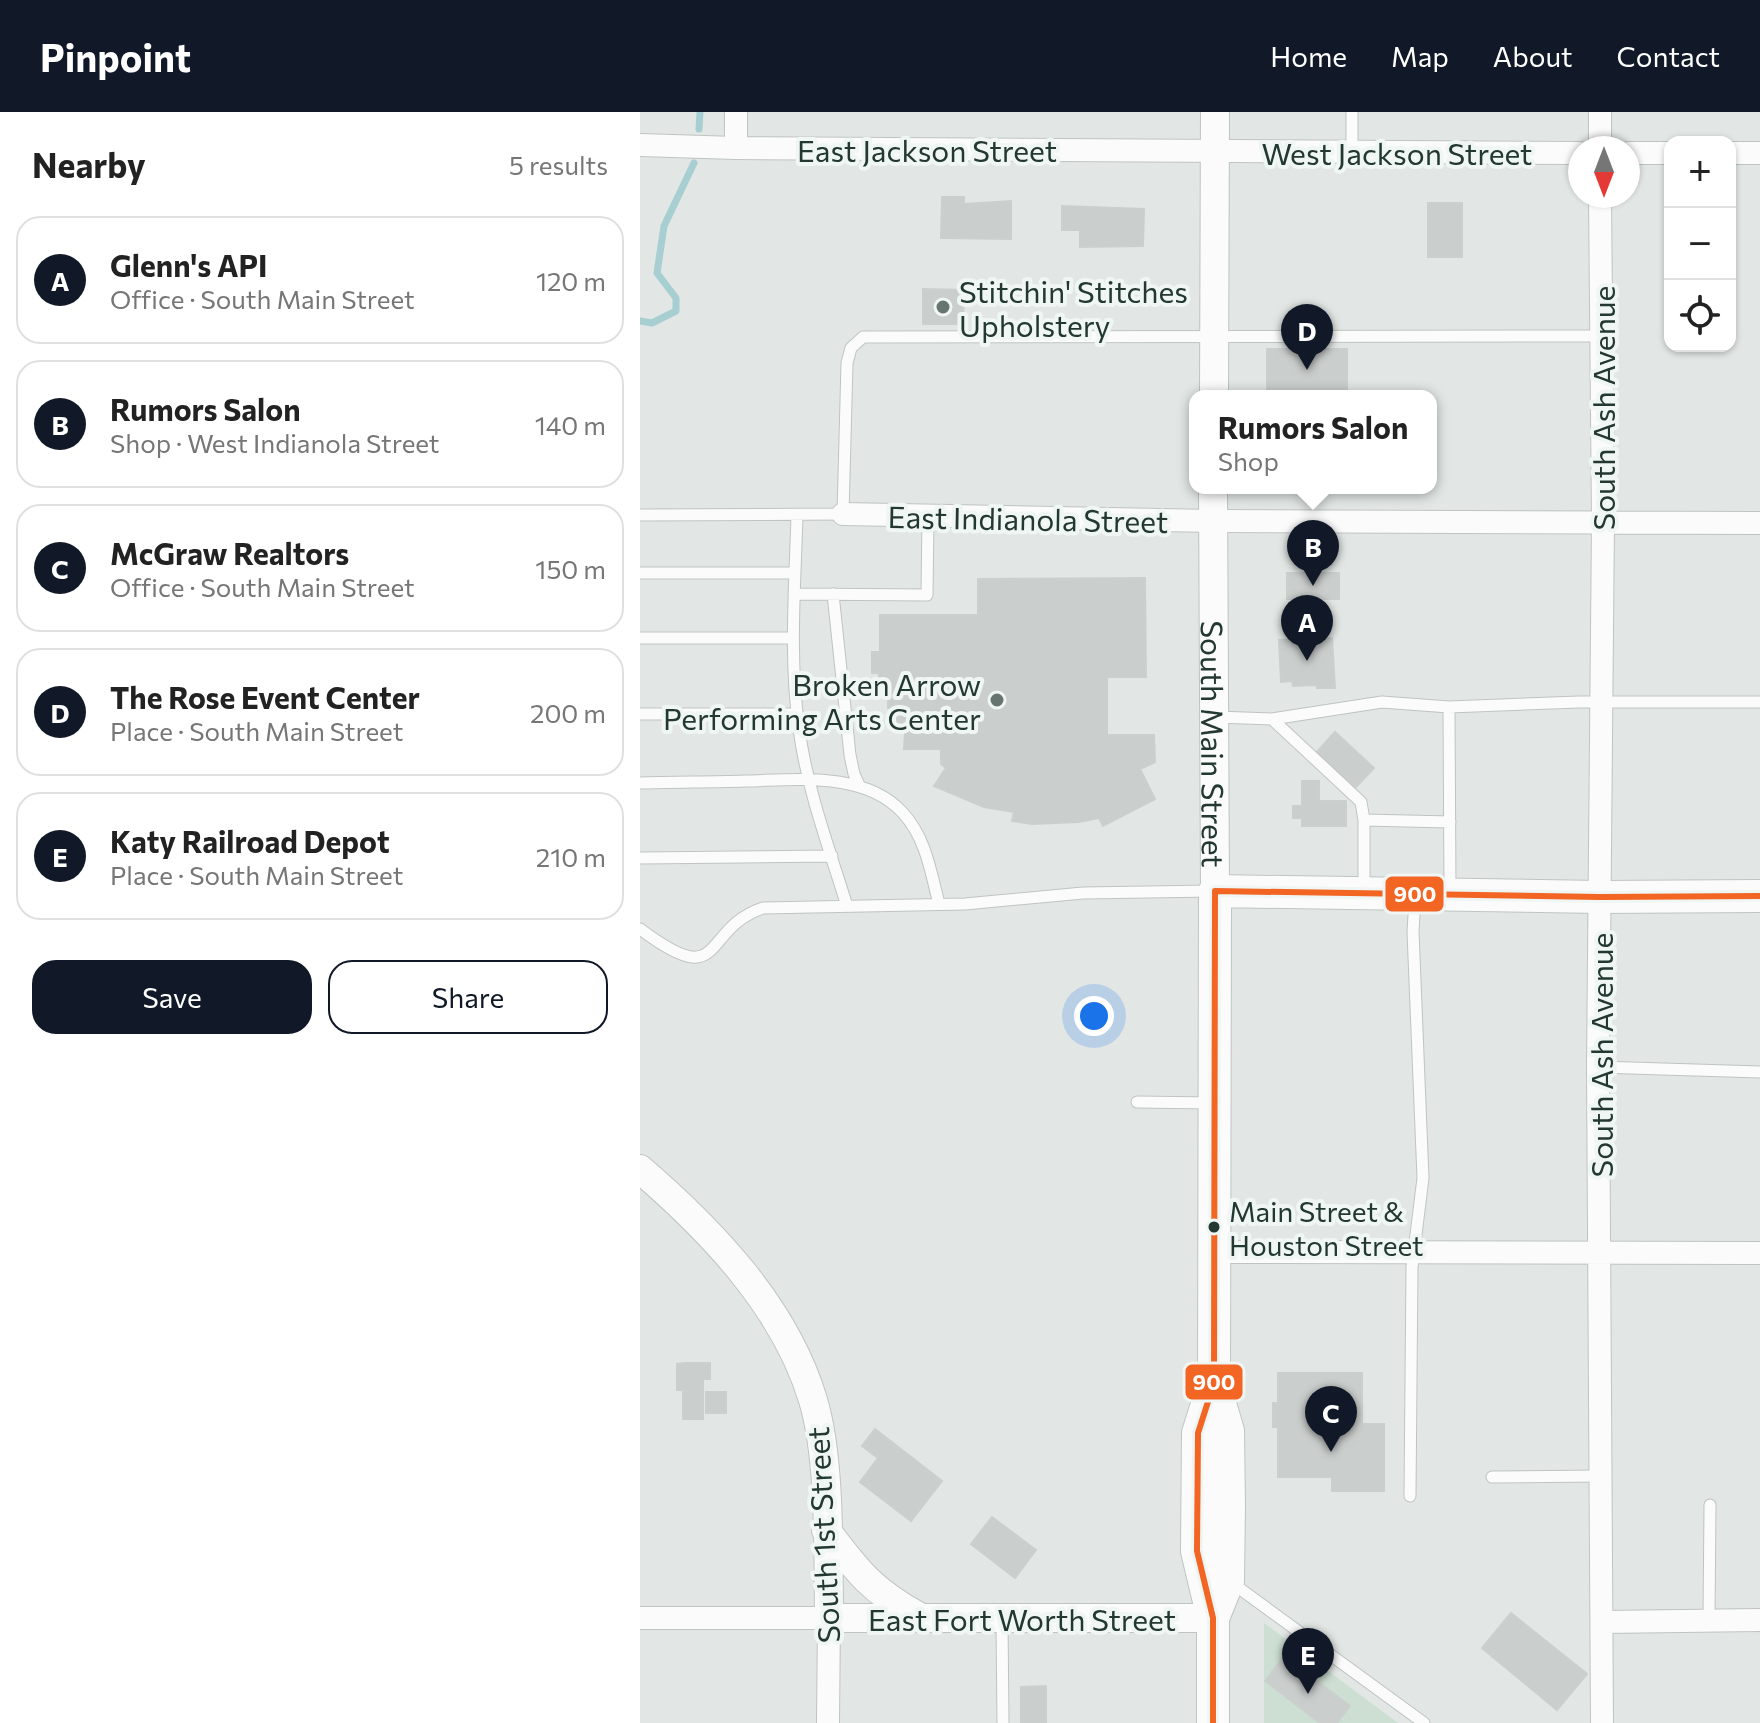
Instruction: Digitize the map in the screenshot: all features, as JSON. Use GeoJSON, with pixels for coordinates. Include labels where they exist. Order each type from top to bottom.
{"type":"FeatureCollection","features":[{"type":"Feature","properties":{"kind":"main road"},"geometry":{"type":"LineString","coordinates":[[1215,891],[1600,897],[1760,896]]}},
{"type":"Feature","properties":{"kind":"main road","name":"South Main Street"},"geometry":{"type":"LineString","coordinates":[[1213,1618],[1228,1581],[1228,1431],[1214,1383],[1215,891]]}},
{"type":"Feature","properties":{"kind":"main road","name":"South Main Street"},"geometry":{"type":"LineString","coordinates":[[1213,1723],[1213,1618],[1197,1551],[1198,1433],[1214,1383]]}},
{"type":"Feature","properties":{"kind":"street"},"geometry":{"type":"LineString","coordinates":[[736,112],[736,148]]}},
{"type":"Feature","properties":{"kind":"street"},"geometry":{"type":"LineString","coordinates":[[1214,390],[1215,112]]}},
{"type":"Feature","properties":{"kind":"street"},"geometry":{"type":"LineString","coordinates":[[1600,112],[1600,136]]}},
{"type":"Feature","properties":{"kind":"street","name":"East Jackson Street"},"geometry":{"type":"LineString","coordinates":[[640,145],[1215,151]]}},
{"type":"Feature","properties":{"kind":"street","name":"West Jackson Street"},"geometry":{"type":"LineString","coordinates":[[1215,151],[1568,153]]}},
{"type":"Feature","properties":{"kind":"street"},"geometry":{"type":"LineString","coordinates":[[1640,153],[1664,153]]}},
{"type":"Feature","properties":{"kind":"street"},"geometry":{"type":"LineString","coordinates":[[1736,153],[1760,153]]}},
{"type":"Feature","properties":{"kind":"street","name":"South Ash Avenue"},"geometry":{"type":"LineString","coordinates":[[1600,208],[1603,521],[1598,1067],[1602,1723]]}},
{"type":"Feature","properties":{"kind":"street","name":"South Main Street"},"geometry":{"type":"LineString","coordinates":[[1213,494],[1215,891]]}},
{"type":"Feature","properties":{"kind":"street","name":"East Indianola Street"},"geometry":{"type":"LineString","coordinates":[[843,514],[1213,521],[1760,523]]}},
{"type":"Feature","properties":{"kind":"street","name":"South 1st Street"},"geometry":{"type":"LineString","coordinates":[[640,1169],[695,1220],[753,1287],[789,1343],[813,1401],[819,1430],[826,1530],[828,1723]]}},
{"type":"Feature","properties":{"kind":"street"},"geometry":{"type":"LineString","coordinates":[[1214,1252],[1760,1253]]}},
{"type":"Feature","properties":{"kind":"street"},"geometry":{"type":"LineString","coordinates":[[826,1530],[866,1581],[887,1599],[922,1618]]}},
{"type":"Feature","properties":{"kind":"street","name":"East Fort Worth Street"},"geometry":{"type":"LineString","coordinates":[[640,1618],[1213,1618]]}},
{"type":"Feature","properties":{"kind":"street"},"geometry":{"type":"LineString","coordinates":[[1602,1622],[1760,1620]]}},
{"type":"Feature","properties":{"kind":"lane"},"geometry":{"type":"LineString","coordinates":[[1352,112],[1352,152]]}},
{"type":"Feature","properties":{"kind":"lane"},"geometry":{"type":"LineString","coordinates":[[640,515],[843,514],[847,363],[851,348],[863,337],[1601,336]]}},
{"type":"Feature","properties":{"kind":"lane"},"geometry":{"type":"LineString","coordinates":[[797,515],[793,638],[797,714],[810,780],[847,906]]}},
{"type":"Feature","properties":{"kind":"lane"},"geometry":{"type":"LineString","coordinates":[[794,594],[927,595],[928,517]]}},
{"type":"Feature","properties":{"kind":"lane"},"geometry":{"type":"LineString","coordinates":[[640,573],[795,573]]}},
{"type":"Feature","properties":{"kind":"lane"},"geometry":{"type":"LineString","coordinates":[[833,594],[850,755],[860,787]]}},
{"type":"Feature","properties":{"kind":"lane"},"geometry":{"type":"LineString","coordinates":[[640,638],[793,638]]}},
{"type":"Feature","properties":{"kind":"lane"},"geometry":{"type":"LineString","coordinates":[[1213,717],[1272,719],[1382,702],[1449,707],[1602,702],[1760,702]]}},
{"type":"Feature","properties":{"kind":"lane"},"geometry":{"type":"LineString","coordinates":[[1449,707],[1450,894]]}},
{"type":"Feature","properties":{"kind":"lane"},"geometry":{"type":"LineString","coordinates":[[640,714],[797,714]]}},
{"type":"Feature","properties":{"kind":"lane"},"geometry":{"type":"LineString","coordinates":[[1272,719],[1361,802],[1364,820],[1364,893]]}},
{"type":"Feature","properties":{"kind":"lane"},"geometry":{"type":"LineString","coordinates":[[640,783],[810,780],[860,787],[887,799],[913,826],[924,849],[939,904]]}},
{"type":"Feature","properties":{"kind":"lane"},"geometry":{"type":"LineString","coordinates":[[1364,820],[1450,822]]}},
{"type":"Feature","properties":{"kind":"lane"},"geometry":{"type":"LineString","coordinates":[[640,858],[832,856]]}},
{"type":"Feature","properties":{"kind":"lane"},"geometry":{"type":"LineString","coordinates":[[640,929],[684,958],[703,956],[746,914],[763,908],[939,904],[1083,893],[1215,891]]}},
{"type":"Feature","properties":{"kind":"lane"},"geometry":{"type":"LineString","coordinates":[[1410,1496],[1413,1253],[1423,1178],[1413,932],[1415,894]]}},
{"type":"Feature","properties":{"kind":"lane"},"geometry":{"type":"LineString","coordinates":[[1598,1067],[1760,1072]]}},
{"type":"Feature","properties":{"kind":"lane"},"geometry":{"type":"LineString","coordinates":[[1137,1102],[1215,1103]]}},
{"type":"Feature","properties":{"kind":"lane"},"geometry":{"type":"LineString","coordinates":[[1492,1477],[1601,1476]]}},
{"type":"Feature","properties":{"kind":"lane"},"geometry":{"type":"LineString","coordinates":[[1709,1619],[1710,1505]]}},
{"type":"Feature","properties":{"kind":"lane"},"geometry":{"type":"LineString","coordinates":[[1228,1581],[1424,1723]]}},
{"type":"Feature","properties":{"kind":"lane"},"geometry":{"type":"LineString","coordinates":[[1002,1618],[1003,1723]]}},
{"type":"Feature","properties":{"kind":"green space"},"geometry":{"type":"Polygon","coordinates":[[[1264,1623],[1398,1723],[1264,1723],[1264,1623]]]}},
{"type":"Feature","properties":{"kind":"building"},"geometry":{"type":"Polygon","coordinates":[[[942,197],[964,197],[964,204],[1011,201],[1011,239],[941,238],[942,197]]]}},
{"type":"Feature","properties":{"kind":"building"},"geometry":{"type":"Polygon","coordinates":[[[1428,203],[1462,203],[1462,257],[1428,257],[1428,203]]]}},
{"type":"Feature","properties":{"kind":"building"},"geometry":{"type":"Polygon","coordinates":[[[1062,206],[1144,209],[1143,246],[1080,247],[1080,230],[1062,230],[1062,206]]]}},
{"type":"Feature","properties":{"kind":"building","name":"Stitchin' Stitches Upholstery"},"geometry":{"type":"Polygon","coordinates":[[[923,289],[964,290],[963,324],[923,324],[923,289]]]}},
{"type":"Feature","properties":{"kind":"building"},"geometry":{"type":"Polygon","coordinates":[[[1267,349],[1347,349],[1347,390],[1267,390],[1267,349]]]}},
{"type":"Feature","properties":{"kind":"building"},"geometry":{"type":"Polygon","coordinates":[[[1287,573],[1339,573],[1339,599],[1287,599],[1287,573]]]}},
{"type":"Feature","properties":{"kind":"building","name":"Broken Arrow Performing Arts Center"},"geometry":{"type":"Polygon","coordinates":[[[1145,578],[1146,677],[1107,677],[1107,735],[1154,735],[1155,762],[1140,769],[1155,799],[1103,826],[1099,818],[1032,824],[1012,821],[1014,812],[984,807],[934,786],[946,768],[941,764],[941,749],[904,749],[905,732],[897,732],[897,709],[888,708],[888,692],[879,692],[879,673],[872,673],[872,652],[880,652],[880,615],[978,615],[978,579],[1145,578]]]}},
{"type":"Feature","properties":{"kind":"building"},"geometry":{"type":"Polygon","coordinates":[[[1332,638],[1335,688],[1293,686],[1292,681],[1281,682],[1279,640],[1332,638]]]}},
{"type":"Feature","properties":{"kind":"building"},"geometry":{"type":"Polygon","coordinates":[[[1335,732],[1374,768],[1355,788],[1316,753],[1335,732]]]}},
{"type":"Feature","properties":{"kind":"building"},"geometry":{"type":"Polygon","coordinates":[[[1302,781],[1319,781],[1319,801],[1346,801],[1346,826],[1302,826],[1302,818],[1293,818],[1293,806],[1302,806],[1302,781]]]}},
{"type":"Feature","properties":{"kind":"building"},"geometry":{"type":"Polygon","coordinates":[[[710,1363],[710,1379],[703,1379],[703,1419],[683,1419],[683,1390],[677,1390],[677,1364],[710,1363]]]}},
{"type":"Feature","properties":{"kind":"building"},"geometry":{"type":"Polygon","coordinates":[[[1278,1373],[1362,1373],[1362,1424],[1384,1424],[1384,1491],[1332,1491],[1332,1477],[1278,1477],[1278,1427],[1273,1427],[1273,1403],[1278,1403],[1278,1373]]]}},
{"type":"Feature","properties":{"kind":"building"},"geometry":{"type":"Polygon","coordinates":[[[706,1392],[726,1392],[726,1413],[706,1413],[706,1392]]]}},
{"type":"Feature","properties":{"kind":"building"},"geometry":{"type":"Polygon","coordinates":[[[875,1429],[942,1481],[911,1521],[860,1482],[878,1458],[862,1446],[875,1429]]]}},
{"type":"Feature","properties":{"kind":"building"},"geometry":{"type":"Polygon","coordinates":[[[992,1517],[1036,1550],[1015,1578],[971,1544],[992,1517]]]}},
{"type":"Feature","properties":{"kind":"building"},"geometry":{"type":"Polygon","coordinates":[[[1511,1613],[1587,1674],[1557,1710],[1482,1648],[1511,1613]]]}},
{"type":"Feature","properties":{"kind":"building"},"geometry":{"type":"Polygon","coordinates":[[[1284,1656],[1350,1706],[1337,1723],[1320,1723],[1265,1681],[1284,1656]]]}},
{"type":"Feature","properties":{"kind":"building"},"geometry":{"type":"Polygon","coordinates":[[[1046,1686],[1046,1723],[1021,1723],[1021,1687],[1046,1686]]]}},
{"type":"Feature","properties":{"kind":"waterway"},"geometry":{"type":"LineString","coordinates":[[699,129],[700,112]]}},
{"type":"Feature","properties":{"kind":"waterway"},"geometry":{"type":"LineString","coordinates":[[640,321],[652,323],[676,311],[676,298],[657,273],[664,226],[694,163]]}},
{"type":"Feature","properties":{"kind":"transit line","name":"900"},"geometry":{"type":"LineString","coordinates":[[1213,1723],[1213,1618],[1197,1551],[1198,1433],[1214,1383],[1215,891],[1600,897],[1760,896]]}},
{"type":"Feature","properties":{"kind":"place","name":"Stitchin' Stitches Upholstery"},"geometry":{"type":"Point","coordinates":[943,307]}},
{"type":"Feature","properties":{"kind":"place","name":"The Rose Event Center"},"geometry":{"type":"Point","coordinates":[1307,370]}},
{"type":"Feature","properties":{"kind":"place","name":"Rumors Salon"},"geometry":{"type":"Point","coordinates":[1313,586]}},
{"type":"Feature","properties":{"kind":"place","name":"Glenn's API"},"geometry":{"type":"Point","coordinates":[1307,661]}},
{"type":"Feature","properties":{"kind":"place","name":"Broken Arrow Performing Arts Center"},"geometry":{"type":"Point","coordinates":[997,700]}},
{"type":"Feature","properties":{"kind":"place","name":"Main Street & Houston Street"},"geometry":{"type":"Point","coordinates":[1214,1227]}},
{"type":"Feature","properties":{"kind":"place","name":"McGraw Realtors"},"geometry":{"type":"Point","coordinates":[1331,1452]}},
{"type":"Feature","properties":{"kind":"place","name":"Katy Railroad Depot"},"geometry":{"type":"Point","coordinates":[1308,1694]}}]}
